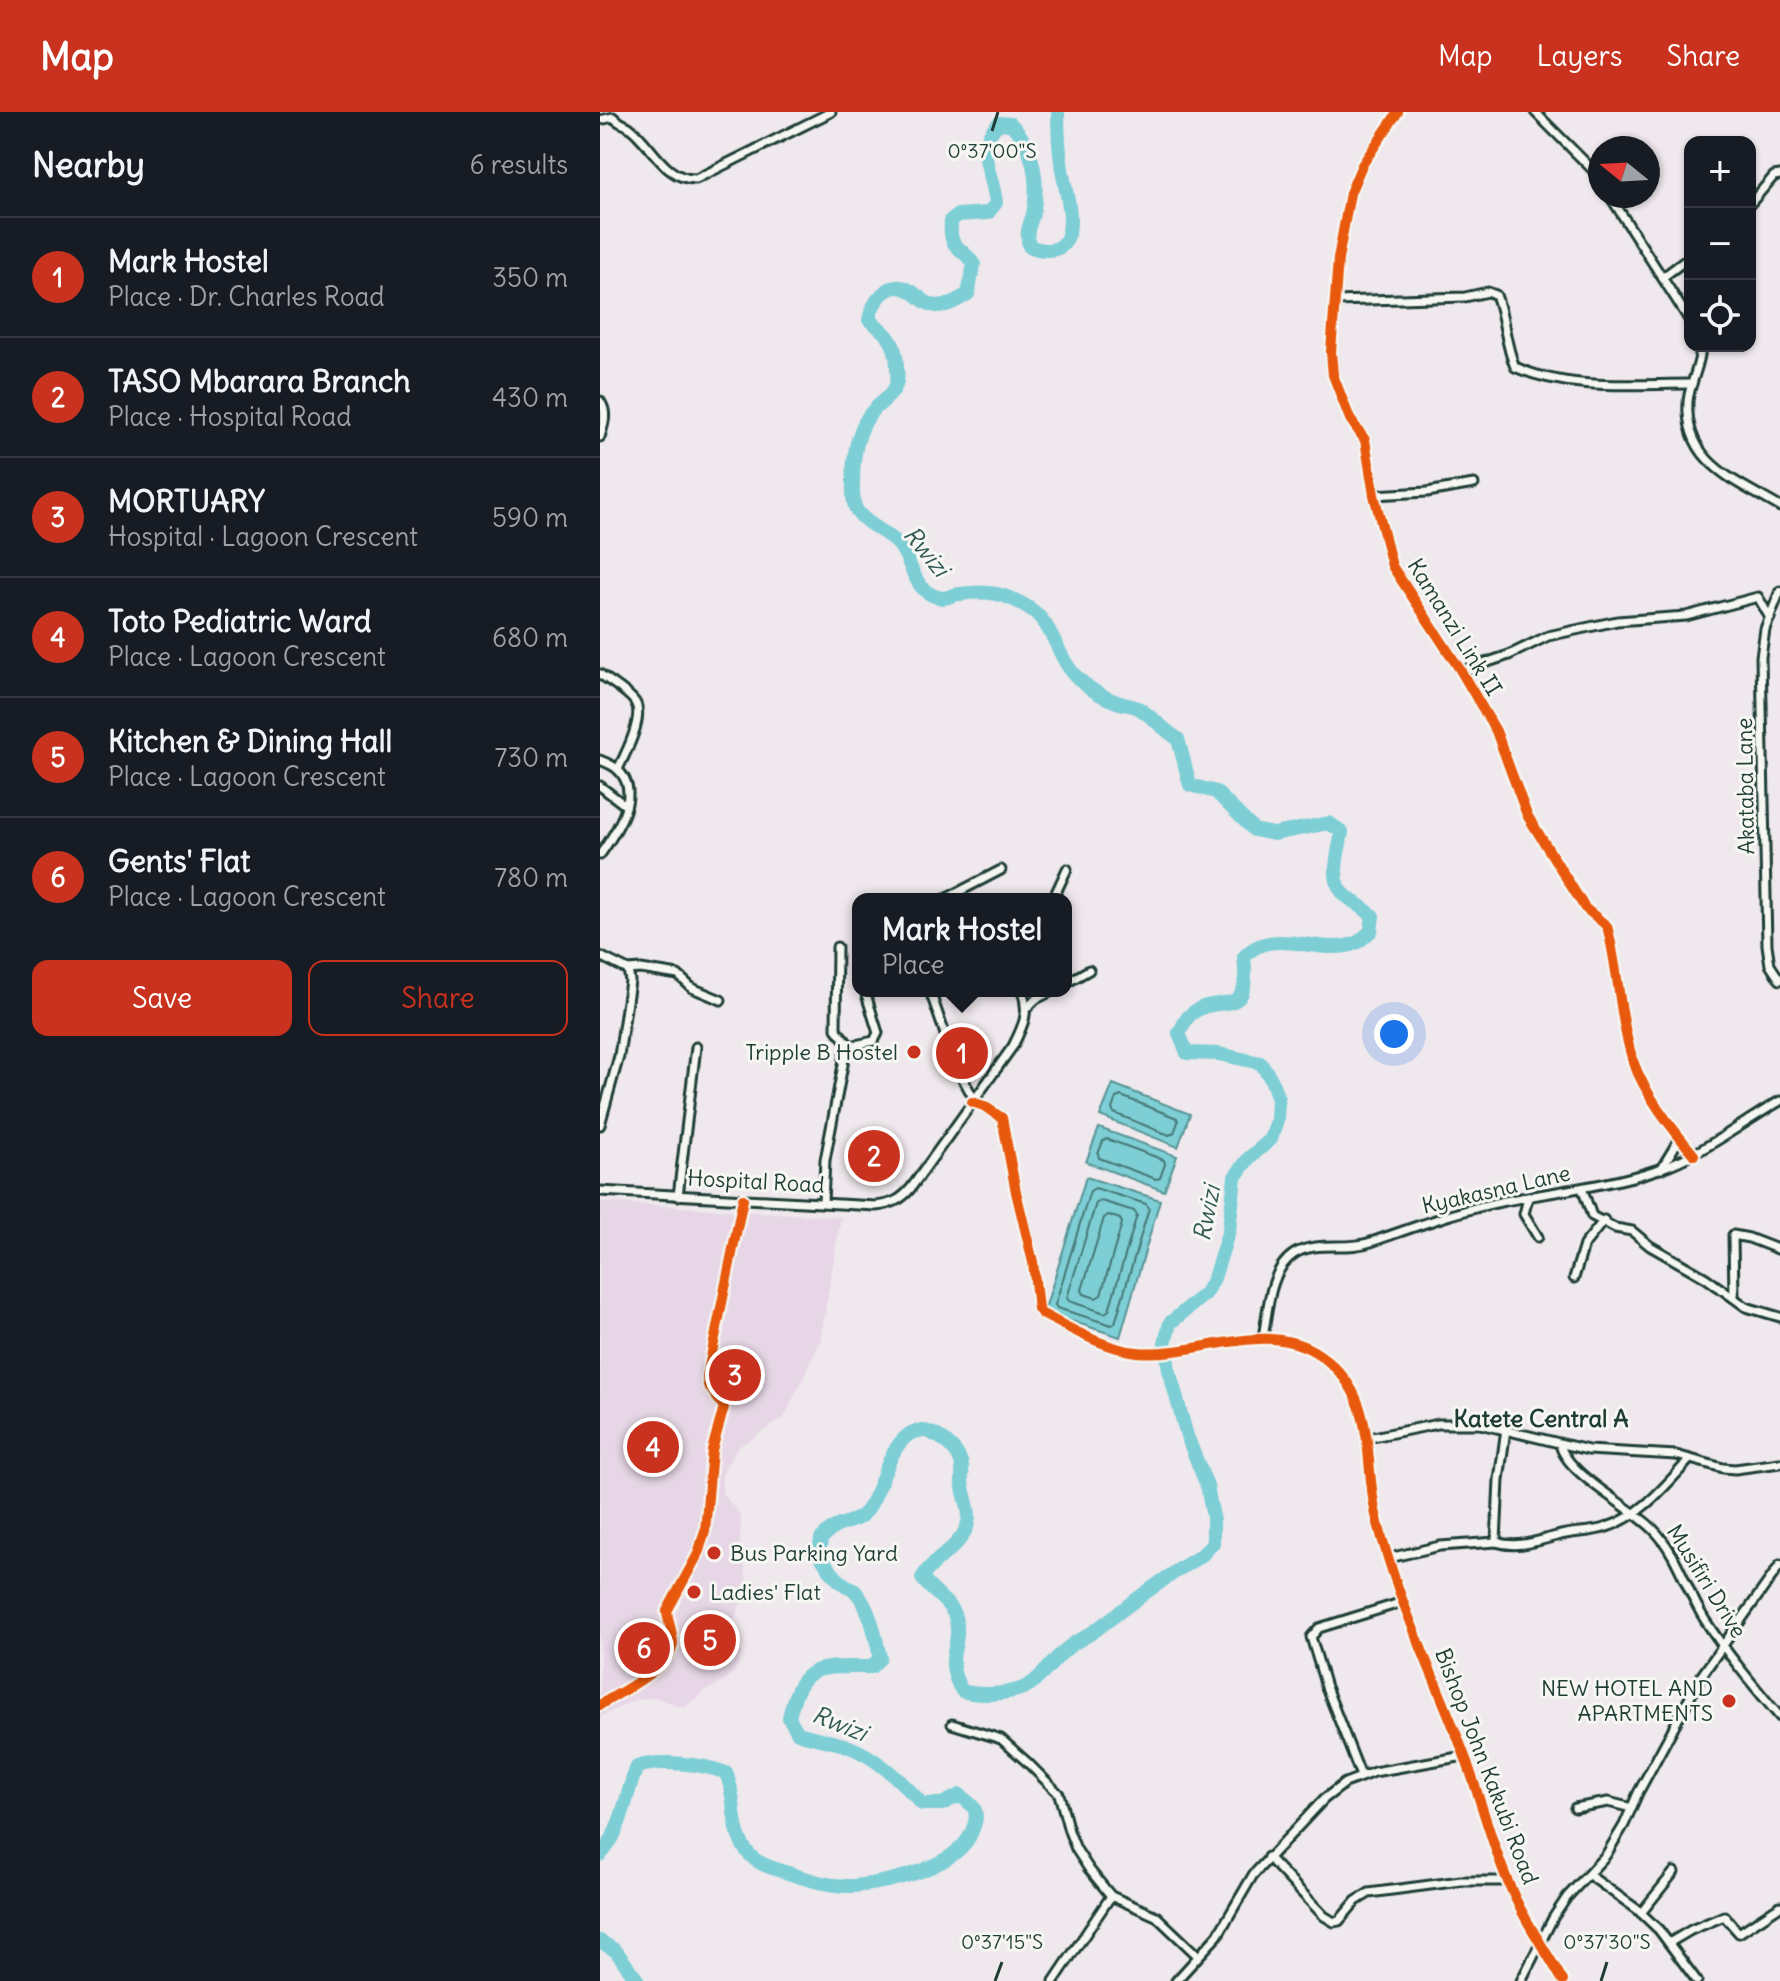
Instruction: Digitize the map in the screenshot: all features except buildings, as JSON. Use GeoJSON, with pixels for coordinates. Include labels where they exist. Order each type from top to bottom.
{"type":"FeatureCollection","features":[{"type":"Feature","properties":{"kind":"street"},"geometry":{"type":"LineString","coordinates":[[600,120],[616,114],[674,175],[696,179],[831,112]]}},
{"type":"Feature","properties":{"kind":"street","name":"Kamanzi Link II"},"geometry":{"type":"LineString","coordinates":[[1398,112],[1362,165],[1350,193],[1338,259],[1331,352],[1333,375],[1350,419],[1365,440],[1374,495],[1392,566],[1496,731],[1527,815],[1585,908],[1607,926],[1634,1065],[1646,1088],[1694,1155]]}},
{"type":"Feature","properties":{"kind":"street"},"geometry":{"type":"LineString","coordinates":[[1535,112],[1588,165]]}},
{"type":"Feature","properties":{"kind":"street"},"geometry":{"type":"LineString","coordinates":[[1756,197],[1774,176],[1780,175]]}},
{"type":"Feature","properties":{"kind":"street"},"geometry":{"type":"LineString","coordinates":[[1618,208],[1684,311]]}},
{"type":"Feature","properties":{"kind":"street"},"geometry":{"type":"LineString","coordinates":[[1663,277],[1684,261]]}},
{"type":"Feature","properties":{"kind":"street"},"geometry":{"type":"LineString","coordinates":[[1336,301],[1465,297],[1488,292],[1496,295],[1504,339],[1515,367],[1538,377],[1562,382],[1692,384]]}},
{"type":"Feature","properties":{"kind":"street"},"geometry":{"type":"LineString","coordinates":[[1700,352],[1688,399],[1690,436],[1702,456],[1723,473],[1780,507]]}},
{"type":"Feature","properties":{"kind":"street"},"geometry":{"type":"LineString","coordinates":[[600,401],[605,415],[600,437]]}},
{"type":"Feature","properties":{"kind":"street"},"geometry":{"type":"LineString","coordinates":[[1374,495],[1427,492],[1474,484]]}},
{"type":"Feature","properties":{"kind":"street","name":"Akataba Lane"},"geometry":{"type":"LineString","coordinates":[[1780,591],[1761,657],[1767,945],[1770,965],[1780,980]]}},
{"type":"Feature","properties":{"kind":"street"},"geometry":{"type":"LineString","coordinates":[[1461,671],[1509,655],[1548,636],[1617,621],[1686,616],[1758,597],[1770,618]]}},
{"type":"Feature","properties":{"kind":"street"},"geometry":{"type":"LineString","coordinates":[[600,674],[636,703],[638,714],[618,769]]}},
{"type":"Feature","properties":{"kind":"street"},"geometry":{"type":"LineString","coordinates":[[600,760],[618,769],[627,788],[623,821],[600,855]]}},
{"type":"Feature","properties":{"kind":"street"},"geometry":{"type":"LineString","coordinates":[[600,786],[626,806]]}},
{"type":"Feature","properties":{"kind":"street"},"geometry":{"type":"LineString","coordinates":[[1056,893],[1067,869]]}},
{"type":"Feature","properties":{"kind":"street"},"geometry":{"type":"LineString","coordinates":[[957,893],[1001,870]]}},
{"type":"Feature","properties":{"kind":"street"},"geometry":{"type":"LineString","coordinates":[[837,947],[836,1029],[850,1046]]}},
{"type":"Feature","properties":{"kind":"street"},"geometry":{"type":"LineString","coordinates":[[600,956],[628,970],[678,975],[692,988],[721,1000]]}},
{"type":"Feature","properties":{"kind":"street"},"geometry":{"type":"LineString","coordinates":[[600,1125],[619,1056],[630,981],[628,970]]}},
{"type":"Feature","properties":{"kind":"street"},"geometry":{"type":"LineString","coordinates":[[1072,980],[1089,970]]}},
{"type":"Feature","properties":{"kind":"street"},"geometry":{"type":"LineString","coordinates":[[823,1202],[825,1160],[846,1049],[874,1041],[878,1033],[867,997]]}},
{"type":"Feature","properties":{"kind":"street"},"geometry":{"type":"LineString","coordinates":[[932,997],[956,1066],[973,1101],[1002,1118],[1033,1262],[1038,1309],[1054,1320],[1108,1345],[1130,1351],[1153,1352],[1263,1337]]}},
{"type":"Feature","properties":{"kind":"street"},"geometry":{"type":"LineString","coordinates":[[1024,997],[1028,1007],[1040,997]]}},
{"type":"Feature","properties":{"kind":"street","name":"Hospital Road"},"geometry":{"type":"LineString","coordinates":[[600,1191],[876,1206],[891,1204],[904,1197],[1013,1046],[1028,1007]]}},
{"type":"Feature","properties":{"kind":"street"},"geometry":{"type":"LineString","coordinates":[[678,1196],[696,1047]]}},
{"type":"Feature","properties":{"kind":"street","name":"Kyakasna Lane"},"geometry":{"type":"LineString","coordinates":[[1263,1337],[1276,1278],[1295,1254],[1311,1248],[1369,1244],[1395,1232],[1474,1208],[1582,1188],[1661,1169],[1694,1155],[1780,1101]]}},
{"type":"Feature","properties":{"kind":"street"},"geometry":{"type":"LineString","coordinates":[[1661,1169],[1680,1138]]}},
{"type":"Feature","properties":{"kind":"street"},"geometry":{"type":"LineString","coordinates":[[1582,1188],[1592,1216],[1615,1228],[1632,1231],[1650,1246],[1746,1307],[1780,1317]]}},
{"type":"Feature","properties":{"kind":"street"},"geometry":{"type":"LineString","coordinates":[[1528,1198],[1524,1214],[1538,1237]]}},
{"type":"Feature","properties":{"kind":"street"},"geometry":{"type":"LineString","coordinates":[[600,1705],[660,1666],[673,1647],[667,1611],[698,1554],[706,1524],[712,1450],[724,1407],[708,1385],[707,1377],[743,1199]]}},
{"type":"Feature","properties":{"kind":"street"},"geometry":{"type":"LineString","coordinates":[[1574,1278],[1584,1245],[1604,1220]]}},
{"type":"Feature","properties":{"kind":"street"},"geometry":{"type":"LineString","coordinates":[[1734,1297],[1733,1235],[1780,1250]]}},
{"type":"Feature","properties":{"kind":"street","name":"Bishop John Kakubi Road"},"geometry":{"type":"LineString","coordinates":[[1263,1337],[1301,1346],[1320,1355],[1356,1394],[1368,1438],[1376,1513],[1403,1602],[1464,1756],[1508,1881],[1540,1945],[1563,1981]]}},
{"type":"Feature","properties":{"kind":"street"},"geometry":{"type":"LineString","coordinates":[[1368,1438],[1438,1424],[1480,1424],[1560,1444],[1616,1453],[1676,1455],[1735,1469],[1780,1463]]}},
{"type":"Feature","properties":{"kind":"street"},"geometry":{"type":"LineString","coordinates":[[1496,1542],[1497,1501],[1506,1429]]}},
{"type":"Feature","properties":{"kind":"street","name":"Musifiri Drive"},"geometry":{"type":"LineString","coordinates":[[1560,1444],[1566,1459],[1580,1473],[1636,1515],[1665,1542],[1703,1617],[1780,1717]]}},
{"type":"Feature","properties":{"kind":"street"},"geometry":{"type":"LineString","coordinates":[[1389,1558],[1440,1546],[1496,1542],[1521,1546],[1561,1534],[1586,1533],[1608,1527],[1636,1515],[1689,1460]]}},
{"type":"Feature","properties":{"kind":"street"},"geometry":{"type":"LineString","coordinates":[[1521,1981],[1567,1897],[1606,1855],[1702,1675],[1780,1565]]}},
{"type":"Feature","properties":{"kind":"street"},"geometry":{"type":"LineString","coordinates":[[1361,1776],[1326,1687],[1311,1637],[1319,1628],[1403,1602]]}},
{"type":"Feature","properties":{"kind":"street"},"geometry":{"type":"LineString","coordinates":[[952,1724],[1001,1739],[1059,1794],[1076,1849],[1111,1896],[1156,1916],[1198,1956]]}},
{"type":"Feature","properties":{"kind":"street"},"geometry":{"type":"LineString","coordinates":[[1176,1981],[1218,1935],[1253,1875],[1324,1799],[1345,1783],[1361,1776],[1464,1756]]}},
{"type":"Feature","properties":{"kind":"street"},"geometry":{"type":"LineString","coordinates":[[1575,1808],[1608,1802],[1632,1808]]}},
{"type":"Feature","properties":{"kind":"street"},"geometry":{"type":"LineString","coordinates":[[1268,1857],[1324,1916],[1334,1922],[1339,1921],[1356,1901],[1369,1893],[1461,1881],[1508,1881]]}},
{"type":"Feature","properties":{"kind":"street"},"geometry":{"type":"LineString","coordinates":[[1641,1913],[1674,1872]]}},
{"type":"Feature","properties":{"kind":"street"},"geometry":{"type":"LineString","coordinates":[[1589,1875],[1641,1913],[1669,1943],[1697,1981]]}},
{"type":"Feature","properties":{"kind":"street"},"geometry":{"type":"LineString","coordinates":[[1054,1981],[1111,1896]]}},
{"type":"Feature","properties":{"kind":"street"},"geometry":{"type":"LineString","coordinates":[[1669,1943],[1724,1916],[1739,1933],[1780,1906]]}},
{"type":"Feature","properties":{"kind":"shaded area"},"geometry":{"type":"Polygon","coordinates":[[[600,1202],[841,1217],[820,1342],[784,1418],[737,1448],[722,1474],[722,1493],[741,1516],[740,1540],[746,1575],[747,1587],[734,1620],[741,1640],[738,1665],[726,1680],[684,1708],[655,1697],[635,1700],[600,1717],[600,1202]]]}},
{"type":"Feature","properties":{"kind":"water"},"geometry":{"type":"Polygon","coordinates":[[[1113,1084],[1190,1114],[1178,1147],[1100,1116],[1113,1084]]]}},
{"type":"Feature","properties":{"kind":"water"},"geometry":{"type":"Polygon","coordinates":[[[1099,1128],[1177,1156],[1164,1191],[1086,1162],[1099,1128]]]}},
{"type":"Feature","properties":{"kind":"water"},"geometry":{"type":"Polygon","coordinates":[[[1086,1177],[1160,1200],[1120,1337],[1044,1312],[1086,1177]]]}},
{"type":"Feature","properties":{"kind":"waterway","name":"Rwizi"},"geometry":{"type":"LineString","coordinates":[[600,1855],[618,1825],[637,1767],[657,1763],[694,1765],[726,1773],[738,1832],[750,1855],[770,1867],[812,1880],[854,1886],[903,1877],[938,1863],[965,1844],[976,1814],[973,1806],[960,1795],[942,1804],[922,1804],[868,1756],[847,1746],[798,1733],[789,1718],[800,1686],[815,1671],[871,1667],[880,1658],[865,1605],[853,1589],[836,1578],[819,1554],[821,1539],[835,1527],[864,1514],[895,1451],[915,1431],[939,1437],[953,1449],[962,1464],[969,1511],[966,1529],[957,1543],[922,1578],[949,1606],[955,1617],[957,1636],[953,1669],[962,1691],[996,1694],[1029,1685],[1072,1645],[1202,1555],[1213,1543],[1213,1517],[1207,1486],[1187,1436],[1165,1343],[1170,1323],[1206,1293],[1214,1278],[1229,1230],[1235,1177],[1249,1158],[1271,1139],[1277,1120],[1278,1099],[1261,1063],[1219,1054],[1187,1053],[1179,1033],[1188,1018],[1200,1009],[1237,999],[1243,992],[1244,957],[1255,948],[1283,942],[1342,947],[1356,943],[1371,931],[1373,916],[1346,896],[1337,882],[1336,866],[1342,832],[1329,823],[1274,834],[1254,830],[1216,792],[1190,785],[1178,739],[1140,709],[1103,696],[1073,673],[1038,615],[1020,603],[996,594],[933,596],[915,577],[899,545],[861,516],[854,500],[854,465],[861,432],[871,413],[893,391],[897,380],[893,346],[887,335],[869,320],[877,300],[894,287],[909,290],[937,306],[949,304],[968,294],[974,264],[953,242],[951,220],[958,215],[988,213],[996,203],[985,151],[991,132],[999,123],[1011,124],[1019,133],[1033,163],[1035,197],[1028,230],[1029,246],[1050,250],[1064,243],[1070,213],[1060,155],[1058,112]]}},
{"type":"Feature","properties":{"kind":"waterway","name":"Rwizi"},"geometry":{"type":"LineString","coordinates":[[600,1941],[616,1951],[638,1981]]}},
{"type":"Feature","properties":{"kind":"cycle path"},"geometry":{"type":"LineString","coordinates":[[1398,112],[1362,165],[1350,193],[1338,259],[1331,352],[1333,375],[1350,419],[1365,440],[1374,495],[1392,566],[1496,731],[1527,815],[1585,908],[1607,926],[1633,1061],[1652,1099],[1694,1155]]}},
{"type":"Feature","properties":{"kind":"cycle path"},"geometry":{"type":"LineString","coordinates":[[972,1102],[1002,1118],[1033,1262],[1038,1309],[1042,1314],[1100,1342],[1137,1352],[1277,1339],[1299,1344],[1320,1355],[1339,1371],[1360,1408],[1376,1515],[1416,1636],[1464,1754],[1511,1889],[1563,1981]]}},
{"type":"Feature","properties":{"kind":"cycle path"},"geometry":{"type":"LineString","coordinates":[[600,1705],[654,1670],[670,1652],[673,1639],[667,1611],[698,1554],[705,1531],[712,1450],[724,1407],[708,1385],[707,1377],[743,1199]]}},
{"type":"Feature","properties":{"kind":"place","name":"Tripple B Hostel"},"geometry":{"type":"Point","coordinates":[914,1052]}},
{"type":"Feature","properties":{"kind":"place","name":"Mark Hostel"},"geometry":{"type":"Point","coordinates":[962,1053]}},
{"type":"Feature","properties":{"kind":"place","name":"TASO Mbarara Branch"},"geometry":{"type":"Point","coordinates":[874,1156]}},
{"type":"Feature","properties":{"kind":"place","name":"MORTUARY"},"geometry":{"type":"Point","coordinates":[735,1375]}},
{"type":"Feature","properties":{"kind":"place","name":"Toto Pediatric Ward"},"geometry":{"type":"Point","coordinates":[653,1447]}},
{"type":"Feature","properties":{"kind":"place","name":"Bus Parking Yard"},"geometry":{"type":"Point","coordinates":[714,1553]}},
{"type":"Feature","properties":{"kind":"place","name":"Ladies' Flat"},"geometry":{"type":"Point","coordinates":[694,1592]}},
{"type":"Feature","properties":{"kind":"place","name":"Kitchen & Dining Hall"},"geometry":{"type":"Point","coordinates":[710,1640]}},
{"type":"Feature","properties":{"kind":"place","name":"Gents' Flat"},"geometry":{"type":"Point","coordinates":[644,1648]}},
{"type":"Feature","properties":{"kind":"place","name":"NEW HOTEL AND APARTMENTS"},"geometry":{"type":"Point","coordinates":[1729,1701]}},
{"type":"Feature","properties":{"kind":"district","name":"Katete Central A"},"geometry":{"type":"Point","coordinates":[1541,1418]}}]}
